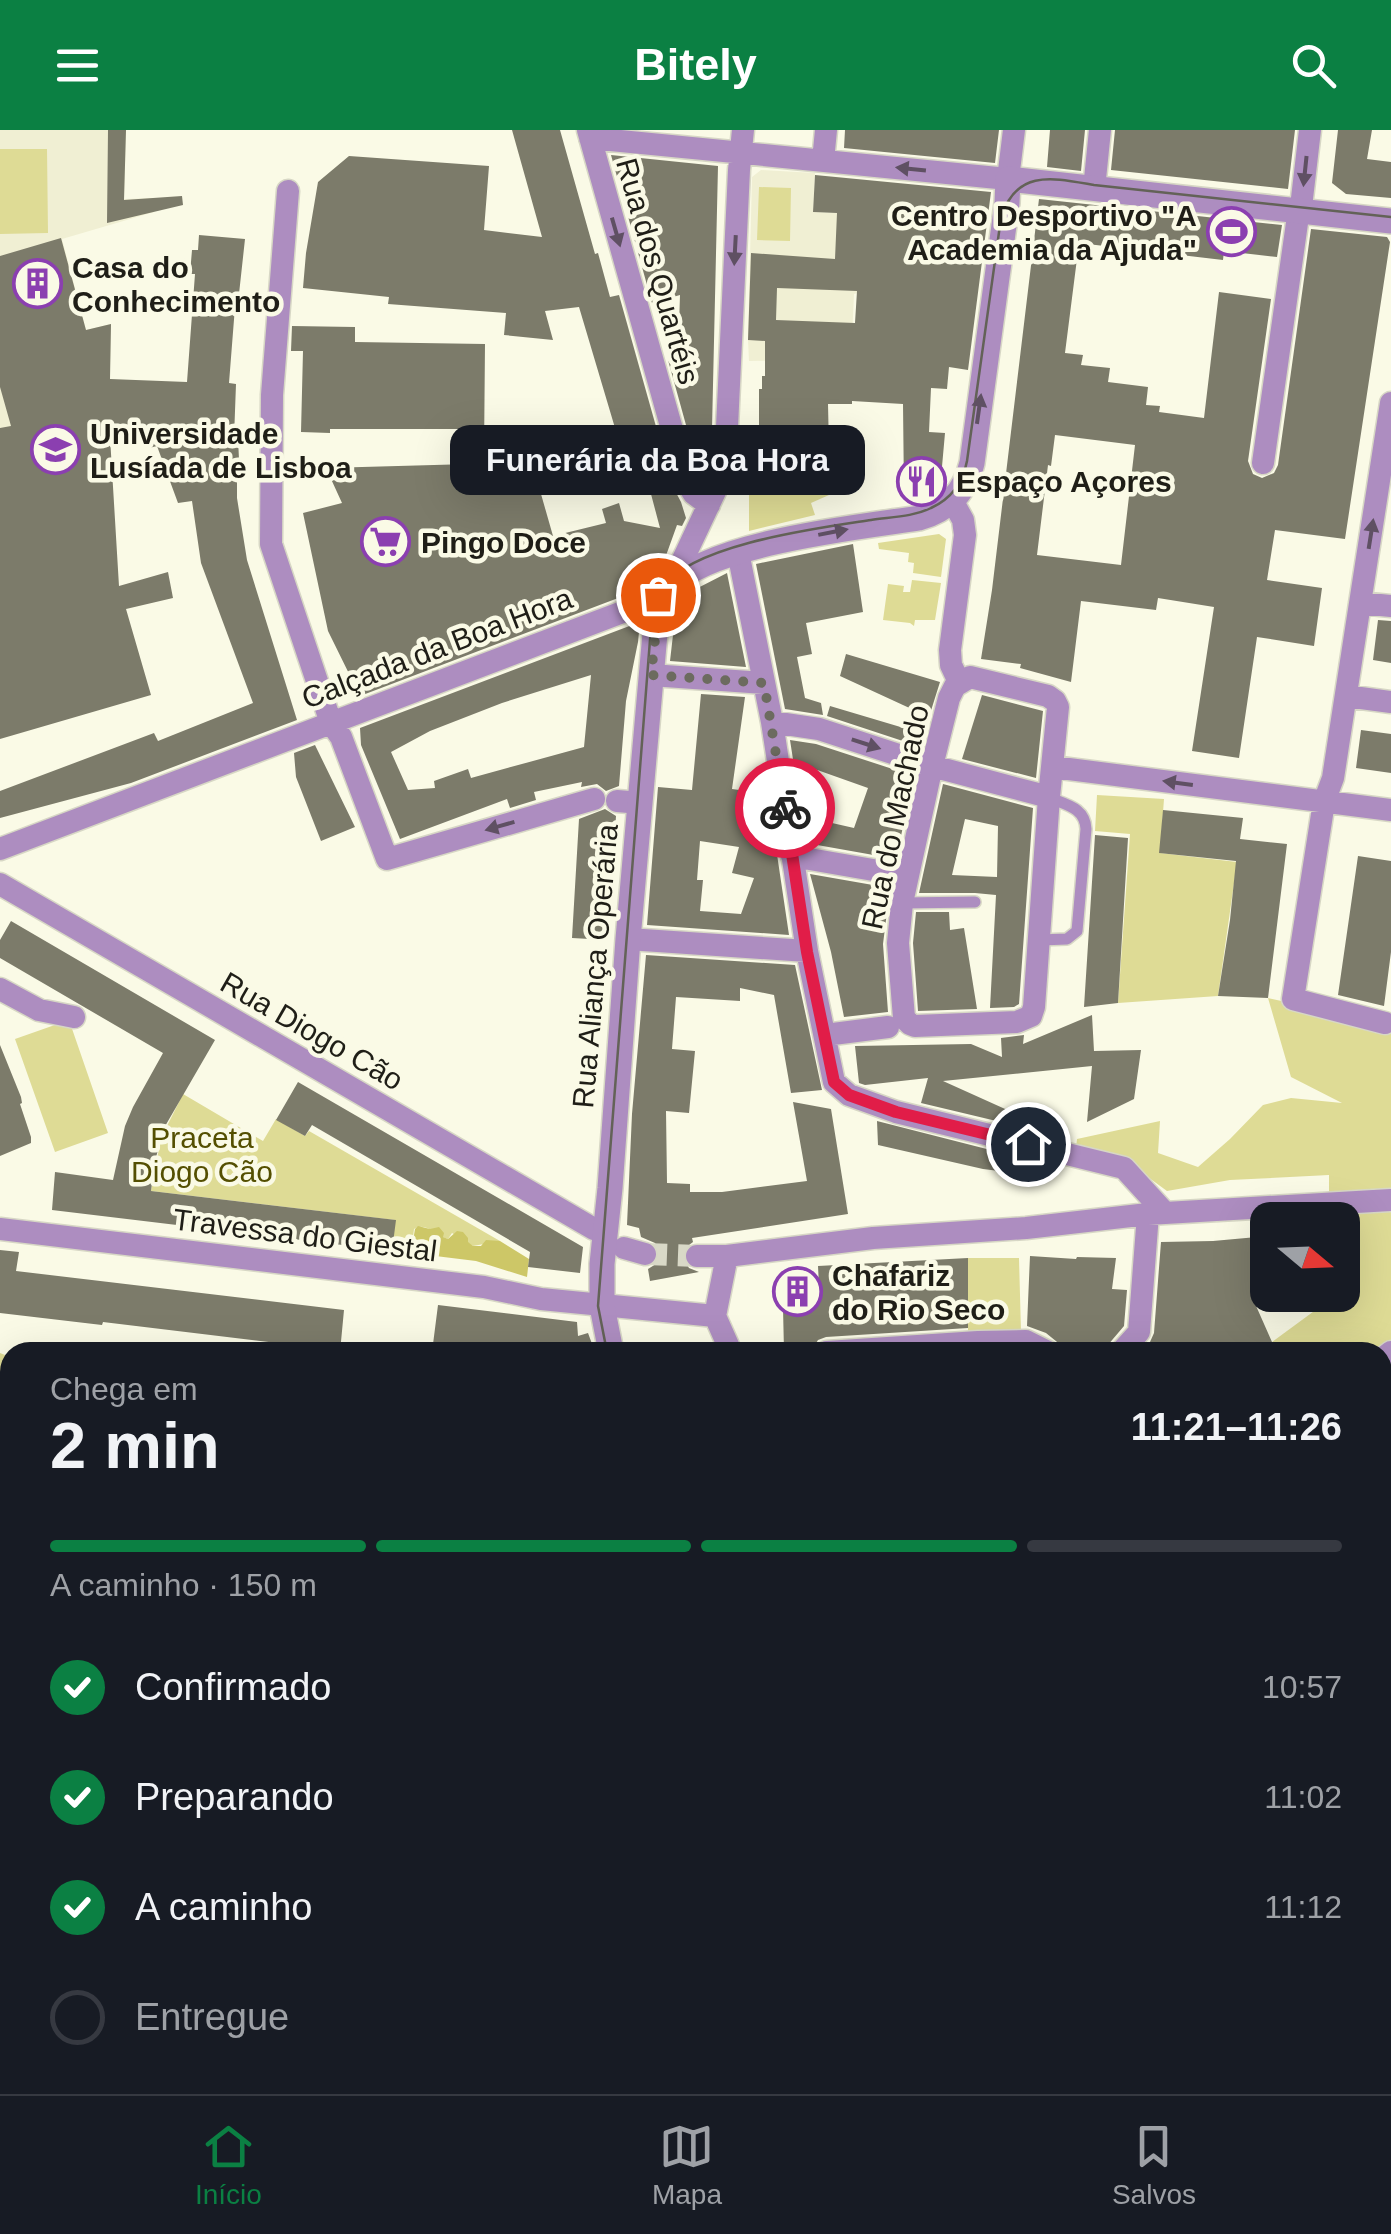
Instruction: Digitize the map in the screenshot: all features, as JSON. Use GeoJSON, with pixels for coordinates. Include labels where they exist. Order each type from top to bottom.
{"type":"FeatureCollection","features":[{"type":"Feature","properties":{"kind":"street"},"geometry":{"type":"LineString","coordinates":[[823,161],[826,130]]}},
{"type":"Feature","properties":{"kind":"street"},"geometry":{"type":"LineString","coordinates":[[825,1035],[899,1026],[1024,1020],[1031,1016],[1034,1007],[1059,714],[1055,701],[1048,696],[974,677],[959,682],[951,665],[950,650],[965,528],[952,500],[967,480],[972,464],[1014,130]]}},
{"type":"Feature","properties":{"kind":"street"},"geometry":{"type":"LineString","coordinates":[[1094,189],[1100,130]]}},
{"type":"Feature","properties":{"kind":"street"},"geometry":{"type":"LineString","coordinates":[[1263,462],[1310,130]]}},
{"type":"Feature","properties":{"kind":"street"},"geometry":{"type":"LineString","coordinates":[[589,134],[742,141],[823,161],[1391,221]]}},
{"type":"Feature","properties":{"kind":"street","name":"Rua dos Quartéis"},"geometry":{"type":"LineString","coordinates":[[589,134],[688,487],[709,506]]}},
{"type":"Feature","properties":{"kind":"street"},"geometry":{"type":"LineString","coordinates":[[670,587],[722,475],[742,141]]}},
{"type":"Feature","properties":{"kind":"street"},"geometry":{"type":"LineString","coordinates":[[288,191],[272,395],[272,544],[331,723],[341,736],[387,859],[617,801]]}},
{"type":"Feature","properties":{"kind":"street"},"geometry":{"type":"LineString","coordinates":[[1385,1023],[1293,999],[1324,802],[1333,778],[1391,402]]}},
{"type":"Feature","properties":{"kind":"street","name":"Calçada da Boa Hora"},"geometry":{"type":"LineString","coordinates":[[0,849],[641,605],[694,568],[738,552],[800,538],[919,518],[940,510],[952,500]]}},
{"type":"Feature","properties":{"kind":"street"},"geometry":{"type":"LineString","coordinates":[[738,552],[772,722],[807,952],[834,1082],[849,1095],[896,1112],[1124,1168],[1157,1214],[1139,1332],[1130,1342]]}},
{"type":"Feature","properties":{"kind":"street","name":"Rua Aliança Operária"},"geometry":{"type":"LineString","coordinates":[[609,1342],[602,1306],[602,1264],[628,939],[617,801],[651,675],[658,612],[670,587]]}},
{"type":"Feature","properties":{"kind":"street"},"geometry":{"type":"LineString","coordinates":[[1360,602],[1391,606]]}},
{"type":"Feature","properties":{"kind":"street"},"geometry":{"type":"LineString","coordinates":[[651,675],[764,683]]}},
{"type":"Feature","properties":{"kind":"street","name":"Rua do Machado"},"geometry":{"type":"LineString","coordinates":[[899,1026],[904,1018],[898,944],[902,903],[949,698],[959,682]]}},
{"type":"Feature","properties":{"kind":"street"},"geometry":{"type":"LineString","coordinates":[[1346,696],[1391,702]]}},
{"type":"Feature","properties":{"kind":"street"},"geometry":{"type":"LineString","coordinates":[[772,722],[819,729],[1049,798]]}},
{"type":"Feature","properties":{"kind":"street"},"geometry":{"type":"LineString","coordinates":[[1053,767],[1391,810]]}},
{"type":"Feature","properties":{"kind":"street"},"geometry":{"type":"LineString","coordinates":[[792,856],[908,876]]}},
{"type":"Feature","properties":{"kind":"street","name":"Rua Diogo Cão"},"geometry":{"type":"LineString","coordinates":[[0,884],[594,1229]]}},
{"type":"Feature","properties":{"kind":"street"},"geometry":{"type":"LineString","coordinates":[[628,939],[807,952]]}},
{"type":"Feature","properties":{"kind":"street"},"geometry":{"type":"LineString","coordinates":[[0,989],[39,1010],[74,1017]]}},
{"type":"Feature","properties":{"kind":"street"},"geometry":{"type":"LineString","coordinates":[[696,1256],[1157,1214],[1391,1200]]}},
{"type":"Feature","properties":{"kind":"street","name":"Travessa do Giestal"},"geometry":{"type":"LineString","coordinates":[[0,1229],[484,1287],[541,1299],[715,1316]]}},
{"type":"Feature","properties":{"kind":"street"},"geometry":{"type":"LineString","coordinates":[[726,1342],[715,1316],[727,1256]]}},
{"type":"Feature","properties":{"kind":"lane"},"geometry":{"type":"LineString","coordinates":[[1040,940],[1067,939],[1077,931],[1086,830],[1082,812],[1049,798]]}},
{"type":"Feature","properties":{"kind":"lane"},"geometry":{"type":"LineString","coordinates":[[902,903],[975,902]]}},
{"type":"Feature","properties":{"kind":"shaded area","name":"Universidade Lusíada de Lisboa"},"geometry":{"type":"Polygon","coordinates":[[[0,130],[126,130],[124,199],[156,198],[154,212],[62,239],[86,330],[111,324],[109,410],[0,642],[0,130]]]}},
{"type":"Feature","properties":{"kind":"shaded area"},"geometry":{"type":"Polygon","coordinates":[[[761,170],[815,173],[813,212],[860,214],[851,360],[749,361],[752,177],[761,170]]]}},
{"type":"Feature","properties":{"kind":"shaded area"},"geometry":{"type":"Polygon","coordinates":[[[418,1226],[439,1227],[448,1239],[457,1231],[463,1232],[473,1246],[481,1246],[486,1240],[500,1241],[529,1259],[527,1277],[476,1261],[411,1253],[418,1226]]]}},
{"type":"Feature","properties":{"kind":"green space"},"geometry":{"type":"Polygon","coordinates":[[[0,149],[47,149],[48,233],[0,234],[0,149]]]}},
{"type":"Feature","properties":{"kind":"green space"},"geometry":{"type":"Polygon","coordinates":[[[759,187],[791,188],[790,241],[757,240],[759,187]]]}},
{"type":"Feature","properties":{"kind":"green space"},"geometry":{"type":"Polygon","coordinates":[[[756,454],[757,459],[766,459],[767,463],[800,462],[804,468],[829,479],[829,495],[811,503],[815,515],[749,531],[749,455],[756,454]]]}},
{"type":"Feature","properties":{"kind":"green space"},"geometry":{"type":"Polygon","coordinates":[[[939,534],[946,539],[941,577],[913,573],[909,553],[879,549],[878,543],[939,534]]]}},
{"type":"Feature","properties":{"kind":"green space"},"geometry":{"type":"Polygon","coordinates":[[[912,580],[941,583],[935,620],[915,620],[914,626],[883,620],[888,584],[904,586],[903,592],[910,592],[912,580]]]}},
{"type":"Feature","properties":{"kind":"green space"},"geometry":{"type":"Polygon","coordinates":[[[1097,795],[1164,799],[1160,853],[1237,862],[1218,996],[1118,1003],[1130,834],[1095,831],[1097,795]]]}},
{"type":"Feature","properties":{"kind":"green space"},"geometry":{"type":"Polygon","coordinates":[[[1268,998],[1391,1025],[1391,1342],[1272,1342],[1313,1312],[1360,1312],[1360,1202],[1329,1202],[1329,1175],[1230,1180],[1167,1191],[1130,1164],[1076,1148],[1077,1139],[1160,1121],[1158,1153],[1198,1167],[1263,1105],[1291,1098],[1342,1103],[1291,1077],[1268,998]]]}},
{"type":"Feature","properties":{"kind":"green space"},"geometry":{"type":"Polygon","coordinates":[[[69,1020],[108,1133],[55,1152],[15,1039],[69,1020]]]}},
{"type":"Feature","properties":{"kind":"green space","name":"Praceta Diogo Cão"},"geometry":{"type":"Polygon","coordinates":[[[183,1094],[263,1141],[276,1119],[305,1136],[309,1131],[500,1241],[473,1246],[452,1233],[448,1239],[418,1227],[414,1229],[411,1253],[392,1251],[395,1220],[151,1191],[161,1138],[183,1094]]]}},
{"type":"Feature","properties":{"kind":"green space"},"geometry":{"type":"Polygon","coordinates":[[[968,1258],[1019,1258],[1021,1332],[968,1336],[968,1258]]]}},
{"type":"Feature","properties":{"kind":"building"},"geometry":{"type":"Polygon","coordinates":[[[108,130],[126,130],[124,200],[182,196],[183,205],[107,223],[108,130]]]}},
{"type":"Feature","properties":{"kind":"building"},"geometry":{"type":"Polygon","coordinates":[[[512,130],[560,130],[610,297],[619,295],[673,487],[686,518],[682,526],[677,525],[659,575],[634,592],[360,696],[328,631],[303,513],[342,503],[326,468],[470,464],[460,429],[301,432],[303,351],[291,351],[292,326],[355,327],[355,342],[485,344],[484,454],[529,452],[553,536],[606,523],[602,509],[619,503],[624,521],[660,528],[647,479],[629,484],[579,307],[545,311],[553,340],[504,335],[506,313],[388,304],[389,297],[303,288],[318,182],[349,156],[489,166],[484,230],[542,237],[512,130]]]}},
{"type":"Feature","properties":{"kind":"building"},"geometry":{"type":"Polygon","coordinates":[[[845,130],[999,130],[995,163],[844,148],[845,130]]]}},
{"type":"Feature","properties":{"kind":"building"},"geometry":{"type":"Polygon","coordinates":[[[1050,130],[1085,130],[1081,171],[1047,167],[1050,130]]]}},
{"type":"Feature","properties":{"kind":"building"},"geometry":{"type":"Polygon","coordinates":[[[1115,130],[1295,130],[1288,189],[1111,170],[1115,130]]]}},
{"type":"Feature","properties":{"kind":"building"},"geometry":{"type":"Polygon","coordinates":[[[1338,130],[1372,130],[1367,159],[1391,162],[1391,198],[1346,194],[1332,183],[1338,130]]]}},
{"type":"Feature","properties":{"kind":"building"},"geometry":{"type":"Polygon","coordinates":[[[611,155],[718,166],[708,462],[696,461],[668,360],[678,358],[680,295],[652,303],[611,155]]]}},
{"type":"Feature","properties":{"kind":"building"},"geometry":{"type":"Polygon","coordinates":[[[815,175],[991,192],[968,370],[949,367],[947,389],[931,388],[929,432],[945,433],[940,489],[904,494],[903,404],[828,404],[829,449],[783,454],[782,443],[764,444],[764,429],[759,429],[759,389],[765,376],[765,341],[748,340],[751,253],[835,259],[837,213],[813,212],[815,175]],[[777,288],[776,320],[855,323],[857,291],[777,288]]]}},
{"type":"Feature","properties":{"kind":"building"},"geometry":{"type":"Polygon","coordinates":[[[1039,199],[1282,225],[1277,257],[1224,251],[1223,260],[1079,243],[1065,353],[1083,355],[1081,365],[1110,368],[1108,382],[1148,387],[1146,405],[1160,406],[1159,412],[1204,418],[1219,292],[1271,299],[1248,461],[1253,474],[1262,478],[1274,473],[1278,465],[1311,229],[1387,237],[1390,242],[1345,539],[1275,530],[1267,580],[1322,588],[1314,646],[1257,637],[1239,758],[1192,751],[1214,607],[1158,598],[1156,610],[1081,601],[1071,682],[1020,668],[1021,664],[981,659],[1039,199]],[[1055,435],[1037,555],[1121,565],[1135,445],[1055,435]]]}},
{"type":"Feature","properties":{"kind":"building"},"geometry":{"type":"Polygon","coordinates":[[[199,235],[245,239],[229,383],[236,384],[234,438],[238,438],[240,481],[237,498],[247,560],[297,720],[131,783],[0,818],[0,791],[154,733],[158,741],[253,703],[201,563],[192,501],[178,503],[157,446],[149,448],[148,436],[110,437],[119,586],[168,572],[173,598],[126,609],[151,695],[0,739],[0,428],[11,426],[0,387],[0,256],[61,238],[86,330],[111,324],[110,379],[187,382],[195,274],[190,274],[192,250],[198,250],[199,235]]]}},
{"type":"Feature","properties":{"kind":"building"},"geometry":{"type":"Polygon","coordinates":[[[853,544],[863,612],[806,623],[812,654],[797,657],[805,698],[821,703],[823,715],[785,709],[756,564],[853,544]]]}},
{"type":"Feature","properties":{"kind":"building"},"geometry":{"type":"Polygon","coordinates":[[[727,573],[746,667],[670,661],[678,603],[690,592],[727,573]]]}},
{"type":"Feature","properties":{"kind":"building"},"geometry":{"type":"Polygon","coordinates":[[[1378,620],[1391,621],[1391,663],[1373,660],[1378,620]]]}},
{"type":"Feature","properties":{"kind":"building"},"geometry":{"type":"Polygon","coordinates":[[[640,622],[626,701],[619,786],[606,791],[597,784],[581,787],[582,782],[534,792],[536,800],[510,808],[507,799],[400,839],[361,745],[360,728],[640,622]],[[591,675],[502,703],[430,731],[391,752],[408,790],[435,788],[434,781],[468,769],[471,778],[584,747],[591,675]]]}},
{"type":"Feature","properties":{"kind":"building"},"geometry":{"type":"Polygon","coordinates":[[[846,654],[940,682],[929,717],[840,676],[846,654]]]}},
{"type":"Feature","properties":{"kind":"building"},"geometry":{"type":"Polygon","coordinates":[[[701,694],[745,697],[732,789],[768,794],[789,935],[647,925],[658,787],[692,790],[701,694]],[[700,841],[700,911],[741,914],[754,878],[732,873],[739,847],[700,841]]]}},
{"type":"Feature","properties":{"kind":"building"},"geometry":{"type":"Polygon","coordinates":[[[982,695],[1043,711],[1036,778],[962,759],[982,695]]]}},
{"type":"Feature","properties":{"kind":"building"},"geometry":{"type":"Polygon","coordinates":[[[830,706],[924,734],[921,747],[827,716],[830,706]]]}},
{"type":"Feature","properties":{"kind":"building"},"geometry":{"type":"Polygon","coordinates":[[[1361,730],[1391,734],[1391,773],[1356,768],[1361,730]]]}},
{"type":"Feature","properties":{"kind":"building"},"geometry":{"type":"Polygon","coordinates":[[[790,740],[816,744],[914,776],[896,859],[806,843],[790,740]],[[806,766],[810,818],[854,828],[868,788],[806,766]]]}},
{"type":"Feature","properties":{"kind":"building"},"geometry":{"type":"Polygon","coordinates":[[[315,745],[355,827],[321,841],[296,777],[294,753],[315,745]]]}},
{"type":"Feature","properties":{"kind":"building"},"geometry":{"type":"Polygon","coordinates":[[[943,784],[1033,808],[1019,1004],[990,1008],[996,895],[919,893],[943,784]],[[965,819],[952,875],[997,877],[998,826],[965,819]]]}},
{"type":"Feature","properties":{"kind":"building"},"geometry":{"type":"Polygon","coordinates":[[[605,809],[616,816],[608,940],[572,938],[579,819],[605,809]]]}},
{"type":"Feature","properties":{"kind":"building"},"geometry":{"type":"Polygon","coordinates":[[[1163,810],[1243,818],[1240,839],[1287,844],[1268,998],[1218,996],[1236,861],[1159,853],[1163,810]]]}},
{"type":"Feature","properties":{"kind":"building"},"geometry":{"type":"Polygon","coordinates":[[[1095,835],[1128,838],[1118,1003],[1084,1007],[1095,835]]]}},
{"type":"Feature","properties":{"kind":"building"},"geometry":{"type":"Polygon","coordinates":[[[1358,856],[1391,861],[1391,952],[1384,1006],[1338,995],[1358,856]]]}},
{"type":"Feature","properties":{"kind":"building"},"geometry":{"type":"Polygon","coordinates":[[[810,874],[890,888],[883,944],[888,1012],[844,1017],[810,874]]]}},
{"type":"Feature","properties":{"kind":"building"},"geometry":{"type":"Polygon","coordinates":[[[916,912],[949,912],[950,930],[964,928],[977,1009],[918,1011],[913,943],[916,912]]]}},
{"type":"Feature","properties":{"kind":"building"},"geometry":{"type":"Polygon","coordinates":[[[11,921],[215,1040],[164,1128],[151,1191],[396,1220],[392,1251],[52,1210],[55,1172],[113,1180],[125,1126],[163,1053],[0,958],[0,940],[11,921]]]}},
{"type":"Feature","properties":{"kind":"building"},"geometry":{"type":"Polygon","coordinates":[[[646,955],[795,965],[822,1090],[791,1093],[774,995],[740,988],[740,1001],[676,997],[672,1049],[695,1051],[689,1113],[666,1111],[667,1183],[690,1184],[690,1192],[722,1192],[807,1181],[793,1102],[831,1109],[848,1214],[692,1238],[682,1257],[689,1268],[699,1272],[650,1281],[648,1269],[660,1257],[659,1249],[641,1237],[639,1228],[627,1225],[646,955]]]}},
{"type":"Feature","properties":{"kind":"building"},"geometry":{"type":"Polygon","coordinates":[[[1092,1015],[1094,1051],[1141,1050],[1134,1099],[1087,1122],[1092,1066],[943,1081],[1014,1113],[1009,1124],[921,1103],[928,1078],[859,1083],[855,1046],[971,1044],[1002,1057],[1001,1038],[1024,1035],[1023,1044],[1092,1015]]]}},
{"type":"Feature","properties":{"kind":"building"},"geometry":{"type":"Polygon","coordinates":[[[0,1045],[21,1097],[31,1143],[0,1156],[0,1045]]]}},
{"type":"Feature","properties":{"kind":"building"},"geometry":{"type":"Polygon","coordinates":[[[298,1082],[583,1247],[580,1273],[528,1267],[530,1252],[312,1125],[305,1136],[276,1120],[298,1082]]]}},
{"type":"Feature","properties":{"kind":"building"},"geometry":{"type":"Polygon","coordinates":[[[877,1121],[1014,1156],[1015,1173],[878,1145],[877,1121]]]}},
{"type":"Feature","properties":{"kind":"building"},"geometry":{"type":"Polygon","coordinates":[[[1250,1238],[1250,1312],[1259,1312],[1272,1342],[1150,1342],[1161,1242],[1250,1238]]]}},
{"type":"Feature","properties":{"kind":"building"},"geometry":{"type":"Polygon","coordinates":[[[0,1250],[19,1252],[16,1271],[344,1310],[341,1342],[269,1342],[0,1313],[0,1250]]]}},
{"type":"Feature","properties":{"kind":"building"},"geometry":{"type":"Polygon","coordinates":[[[1030,1256],[1116,1258],[1112,1289],[1127,1290],[1124,1326],[1110,1342],[1057,1342],[1027,1326],[1030,1256]]]}},
{"type":"Feature","properties":{"kind":"building"},"geometry":{"type":"Polygon","coordinates":[[[968,1258],[968,1328],[784,1342],[783,1308],[795,1307],[792,1289],[819,1286],[818,1266],[968,1258]]]}},
{"type":"Feature","properties":{"kind":"building"},"geometry":{"type":"Polygon","coordinates":[[[438,1305],[577,1322],[578,1336],[588,1333],[591,1342],[433,1342],[438,1305]]]}},
{"type":"Feature","properties":{"kind":"tunnel"},"geometry":{"type":"LineString","coordinates":[[645,1254],[697,1256]]}},
{"type":"Feature","properties":{"kind":"tram line"},"geometry":{"type":"LineString","coordinates":[[605,1342],[598,1306],[650,640],[654,607],[662,588],[677,573],[728,549],[790,533],[917,513],[950,495],[967,461],[1001,218],[1016,191],[1026,184],[1065,180],[1391,217]]}},
{"type":"Feature","properties":{"kind":"way so far"},"geometry":{"type":"LineString","coordinates":[[658,595],[670,587],[658,612],[651,675],[764,683],[785,808]]}},
{"type":"Feature","properties":{"kind":"place","name":"Centro Desportivo \"A Academia da Ajuda\""},"geometry":{"type":"Point","coordinates":[1232,232]}},
{"type":"Feature","properties":{"kind":"place","name":"Casa do Conhecimento"},"geometry":{"type":"Point","coordinates":[37,284]}},
{"type":"Feature","properties":{"kind":"place","name":"Universidade Lusíada de Lisboa"},"geometry":{"type":"Point","coordinates":[55,450]}},
{"type":"Feature","properties":{"kind":"place","name":"Espaço Açores"},"geometry":{"type":"Point","coordinates":[921,481]}},
{"type":"Feature","properties":{"kind":"place","name":"Pingo Doce"},"geometry":{"type":"Point","coordinates":[386,542]}},
{"type":"Feature","properties":{"kind":"place","name":"Funerária da Boa Hora"},"geometry":{"type":"Point","coordinates":[658,595]}},
{"type":"Feature","properties":{"kind":"place","name":"Chafariz do Rio Seco"},"geometry":{"type":"Point","coordinates":[797,1292]}},
{"type":"Feature","properties":{"kind":"route"},"geometry":{"type":"LineString","coordinates":[[785,808],[807,952],[834,1082],[849,1095],[896,1112],[1028,1144]]}}]}
